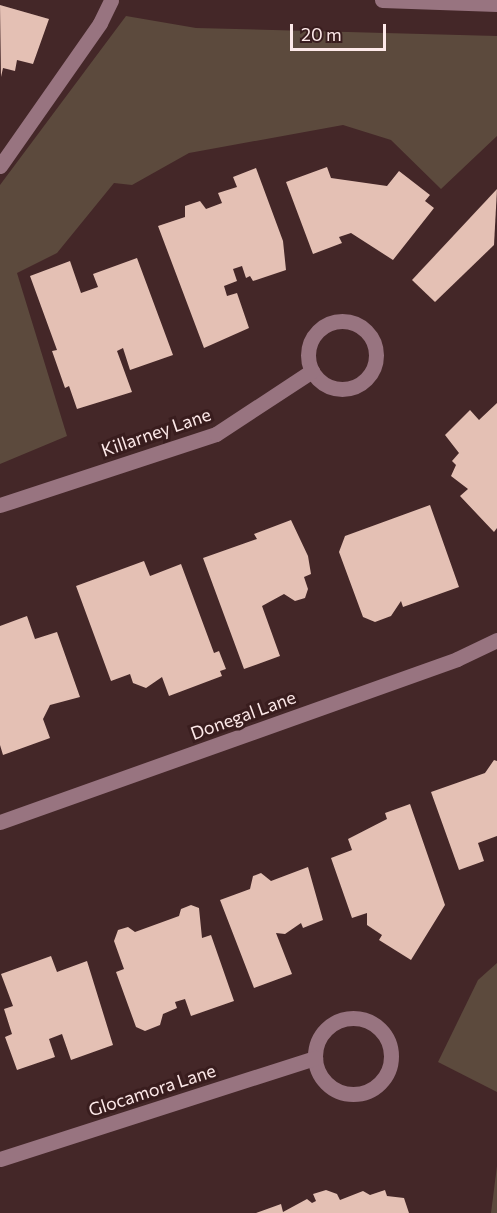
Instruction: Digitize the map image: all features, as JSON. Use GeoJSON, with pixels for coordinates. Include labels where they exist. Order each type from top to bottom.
{"type":"FeatureCollection","features":[{"type":"Feature","properties":{"kind":"street"},"geometry":{"type":"LineString","coordinates":[[0,166],[100,23],[111,0]]}},
{"type":"Feature","properties":{"kind":"street"},"geometry":{"type":"LineString","coordinates":[[382,0],[497,4]]}},
{"type":"Feature","properties":{"kind":"street"},"geometry":{"type":"LineString","coordinates":[[353,323],[373,340],[375,366],[357,386],[331,388],[312,371],[310,345],[327,324],[353,323]]}},
{"type":"Feature","properties":{"kind":"street","name":"Killarney Lane"},"geometry":{"type":"LineString","coordinates":[[0,506],[216,434],[312,371]]}},
{"type":"Feature","properties":{"kind":"street","name":"Donegal Lane"},"geometry":{"type":"LineString","coordinates":[[0,822],[457,659],[497,640]]}},
{"type":"Feature","properties":{"kind":"street"},"geometry":{"type":"LineString","coordinates":[[355,1018],[378,1028],[390,1049],[387,1074],[380,1083],[361,1094],[350,1094],[330,1086],[322,1078],[315,1058],[322,1034],[331,1025],[355,1018]]}},
{"type":"Feature","properties":{"kind":"street","name":"Glocamora Lane"},"geometry":{"type":"LineString","coordinates":[[0,1159],[315,1058]]}},
{"type":"Feature","properties":{"kind":"shaded area"},"geometry":{"type":"Polygon","coordinates":[[[126,16],[196,28],[497,36],[497,136],[441,189],[391,140],[343,125],[189,153],[132,185],[114,183],[57,253],[17,273],[67,436],[0,464],[0,185],[126,16]]]}},
{"type":"Feature","properties":{"kind":"shaded area"},"geometry":{"type":"Polygon","coordinates":[[[497,963],[497,1092],[438,1062],[478,980],[497,963]]]}},
{"type":"Feature","properties":{"kind":"shaded area"},"geometry":{"type":"Polygon","coordinates":[[[497,1166],[497,1213],[491,1213],[497,1166]]]}},
{"type":"Feature","properties":{"kind":"building"},"geometry":{"type":"Polygon","coordinates":[[[0,5],[49,19],[33,64],[17,60],[15,71],[3,68],[1,77],[0,5]]]}},
{"type":"Feature","properties":{"kind":"building"},"geometry":{"type":"Polygon","coordinates":[[[327,167],[331,178],[387,186],[399,171],[430,195],[425,201],[434,208],[393,260],[351,233],[339,237],[342,243],[313,254],[286,182],[327,167]]]}},
{"type":"Feature","properties":{"kind":"building"},"geometry":{"type":"Polygon","coordinates":[[[256,168],[283,241],[286,270],[253,281],[250,276],[246,278],[242,266],[233,269],[237,281],[224,286],[227,296],[237,293],[249,328],[204,348],[158,226],[185,217],[185,206],[200,201],[206,209],[222,203],[218,193],[237,187],[233,177],[256,168]]]}},
{"type":"Feature","properties":{"kind":"building"},"geometry":{"type":"Polygon","coordinates":[[[497,189],[494,245],[435,302],[412,280],[497,189]]]}},
{"type":"Feature","properties":{"kind":"building"},"geometry":{"type":"Polygon","coordinates":[[[137,258],[173,355],[130,370],[123,348],[117,351],[132,392],[77,409],[69,386],[65,388],[52,351],[57,350],[30,276],[70,261],[81,293],[98,287],[93,274],[137,258]]]}},
{"type":"Feature","properties":{"kind":"building"},"geometry":{"type":"Polygon","coordinates":[[[497,403],[497,528],[494,532],[460,496],[468,489],[451,476],[456,465],[452,461],[459,453],[445,435],[470,410],[479,420],[497,403]]]}},
{"type":"Feature","properties":{"kind":"building"},"geometry":{"type":"Polygon","coordinates":[[[430,505],[459,587],[403,607],[401,601],[391,616],[375,622],[363,617],[339,552],[345,536],[430,505]]]}},
{"type":"Feature","properties":{"kind":"building"},"geometry":{"type":"Polygon","coordinates":[[[291,520],[308,556],[311,574],[304,577],[308,589],[305,598],[295,601],[284,594],[262,606],[280,656],[244,669],[203,558],[257,539],[254,534],[291,520]]]}},
{"type":"Feature","properties":{"kind":"building"},"geometry":{"type":"Polygon","coordinates":[[[144,561],[150,576],[181,564],[214,653],[219,651],[226,669],[220,671],[222,676],[169,696],[162,677],[146,688],[133,683],[130,674],[111,681],[76,586],[144,561]]]}},
{"type":"Feature","properties":{"kind":"building"},"geometry":{"type":"Polygon","coordinates":[[[27,616],[35,639],[57,632],[80,697],[50,705],[43,719],[50,738],[3,755],[0,745],[0,626],[27,616]]]}},
{"type":"Feature","properties":{"kind":"building"},"geometry":{"type":"Polygon","coordinates":[[[494,760],[497,761],[497,836],[478,843],[484,861],[459,870],[431,792],[485,773],[494,760]]]}},
{"type":"Feature","properties":{"kind":"building"},"geometry":{"type":"Polygon","coordinates":[[[410,804],[445,905],[411,960],[379,940],[382,935],[367,925],[367,913],[352,918],[331,858],[352,850],[348,839],[387,819],[385,813],[410,804]]]}},
{"type":"Feature","properties":{"kind":"building"},"geometry":{"type":"Polygon","coordinates":[[[308,867],[323,920],[303,928],[301,923],[285,934],[276,933],[292,974],[254,988],[220,900],[250,889],[253,876],[261,873],[271,881],[308,867]]]}},
{"type":"Feature","properties":{"kind":"building"},"geometry":{"type":"Polygon","coordinates":[[[191,905],[199,908],[202,938],[211,935],[234,1001],[191,1016],[185,999],[175,1002],[177,1008],[163,1014],[160,1025],[145,1031],[136,1027],[116,972],[124,969],[114,941],[118,930],[128,927],[135,932],[179,916],[181,909],[191,905]]]}},
{"type":"Feature","properties":{"kind":"building"},"geometry":{"type":"Polygon","coordinates":[[[51,956],[57,972],[87,961],[113,1045],[71,1060],[62,1034],[49,1039],[55,1057],[17,1070],[5,1037],[12,1034],[4,1009],[13,1006],[1,974],[51,956]]]}},
{"type":"Feature","properties":{"kind":"building"},"geometry":{"type":"Polygon","coordinates":[[[326,1190],[337,1194],[340,1200],[363,1191],[370,1195],[385,1190],[387,1196],[404,1198],[409,1213],[256,1213],[281,1204],[283,1212],[307,1199],[312,1203],[316,1201],[313,1194],[326,1190]]]}}]}
